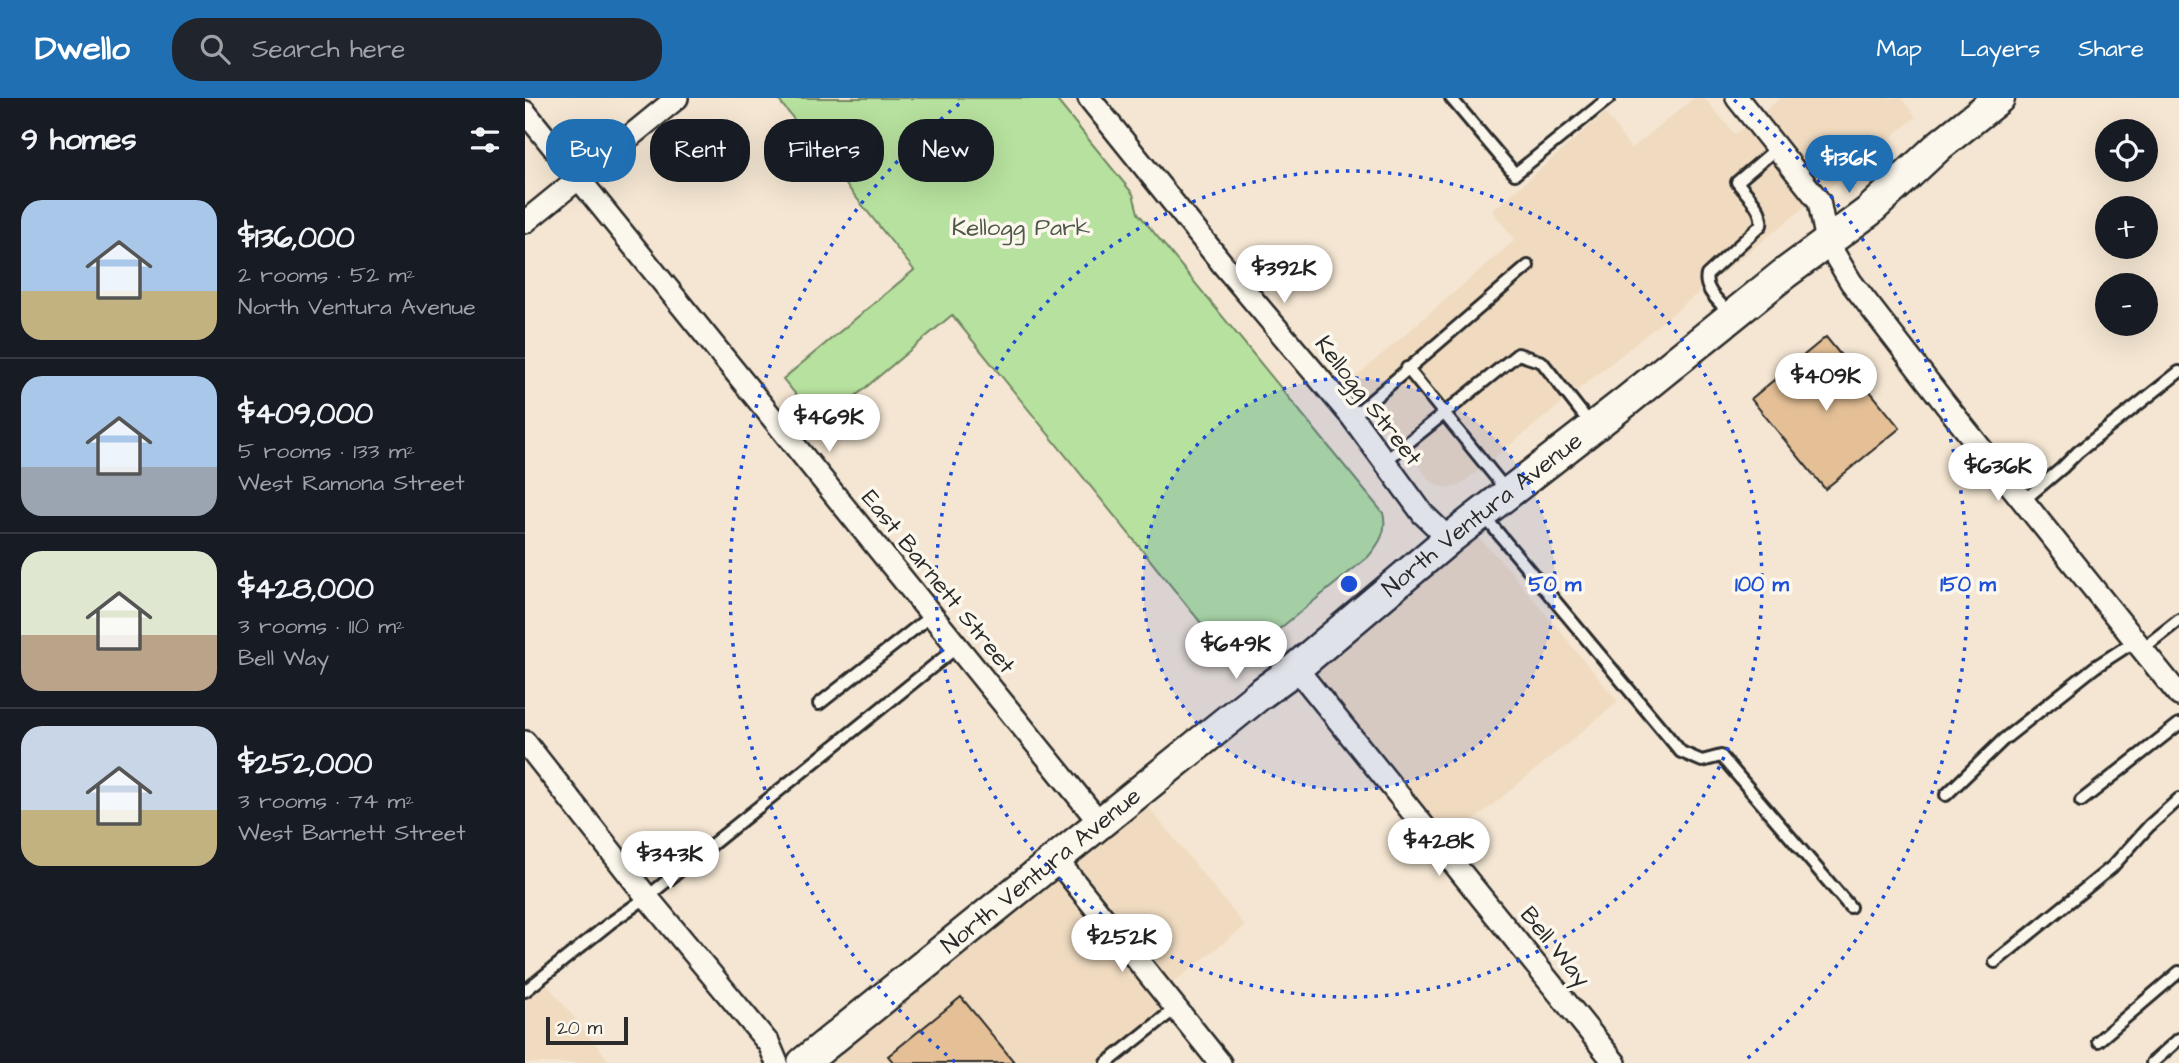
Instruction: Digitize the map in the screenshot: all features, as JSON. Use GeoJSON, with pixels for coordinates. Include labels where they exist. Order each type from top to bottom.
{"type":"FeatureCollection","features":[{"type":"Feature","properties":{"kind":"main road","name":"North Ventura Avenue"},"geometry":{"type":"LineString","coordinates":[[803,1063],[1296,668],[1449,539],[1868,212],[1940,145],[1999,98]]}},
{"type":"Feature","properties":{"kind":"street"},"geometry":{"type":"LineString","coordinates":[[636,131],[677,98]]}},
{"type":"Feature","properties":{"kind":"street","name":"Kellogg Street"},"geometry":{"type":"LineString","coordinates":[[1089,98],[1225,267],[1352,417],[1423,514],[1449,539]]}},
{"type":"Feature","properties":{"kind":"street"},"geometry":{"type":"LineString","coordinates":[[1737,98],[1818,201],[1827,242],[1851,282],[2179,695]]}},
{"type":"Feature","properties":{"kind":"street","name":"East Barnett Street"},"geometry":{"type":"LineString","coordinates":[[525,112],[546,138]]}},
{"type":"Feature","properties":{"kind":"street"},"geometry":{"type":"LineString","coordinates":[[525,222],[574,182]]}},
{"type":"Feature","properties":{"kind":"street","name":"East Barnett Street"},"geometry":{"type":"LineString","coordinates":[[582,182],[1100,823]]}},
{"type":"Feature","properties":{"kind":"street","name":"Bell Way"},"geometry":{"type":"LineString","coordinates":[[1296,668],[1615,1063]]}},
{"type":"Feature","properties":{"kind":"street"},"geometry":{"type":"LineString","coordinates":[[525,742],[647,897],[769,1044],[777,1063]]}},
{"type":"Feature","properties":{"kind":"street"},"geometry":{"type":"LineString","coordinates":[[1056,859],[1220,1063]]}},
{"type":"Feature","properties":{"kind":"lane"},"geometry":{"type":"LineString","coordinates":[[1451,98],[1515,174],[1609,98]]}},
{"type":"Feature","properties":{"kind":"lane"},"geometry":{"type":"LineString","coordinates":[[1732,317],[1707,286],[1707,275],[1761,225],[1759,212],[1737,182],[1777,148]]}},
{"type":"Feature","properties":{"kind":"lane"},"geometry":{"type":"LineString","coordinates":[[1352,417],[1528,267]]}},
{"type":"Feature","properties":{"kind":"lane"},"geometry":{"type":"LineString","coordinates":[[1384,463],[1518,354],[1542,362],[1593,426]]}},
{"type":"Feature","properties":{"kind":"lane"},"geometry":{"type":"LineString","coordinates":[[1407,368],[1509,493]]}},
{"type":"Feature","properties":{"kind":"lane"},"geometry":{"type":"LineString","coordinates":[[2023,501],[2078,452],[2179,372]]}},
{"type":"Feature","properties":{"kind":"lane"},"geometry":{"type":"LineString","coordinates":[[1482,514],[1681,752],[1702,761],[1721,756],[1850,907]]}},
{"type":"Feature","properties":{"kind":"lane"},"geometry":{"type":"LineString","coordinates":[[819,704],[932,615]]}},
{"type":"Feature","properties":{"kind":"lane"},"geometry":{"type":"LineString","coordinates":[[1946,795],[2003,740],[2095,667],[2179,620]]}},
{"type":"Feature","properties":{"kind":"lane"},"geometry":{"type":"LineString","coordinates":[[525,991],[647,897],[957,647]]}},
{"type":"Feature","properties":{"kind":"lane"},"geometry":{"type":"LineString","coordinates":[[2081,801],[2179,724]]}},
{"type":"Feature","properties":{"kind":"lane"},"geometry":{"type":"LineString","coordinates":[[1995,962],[2112,867],[2149,826],[2179,799]]}},
{"type":"Feature","properties":{"kind":"lane"},"geometry":{"type":"LineString","coordinates":[[2098,1041],[2179,972]]}},
{"type":"Feature","properties":{"kind":"lane"},"geometry":{"type":"LineString","coordinates":[[1107,1063],[1176,1008]]}},
{"type":"Feature","properties":{"kind":"lane"},"geometry":{"type":"LineString","coordinates":[[2152,1063],[2179,1040]]}},
{"type":"Feature","properties":{"kind":"shaded area"},"geometry":{"type":"Polygon","coordinates":[[[1694,98],[1704,98],[1735,134],[1781,98],[1901,98],[1916,117],[1459,486],[1438,486],[1430,480],[1351,381],[1515,240],[1492,211],[1605,113],[1631,149],[1694,98]]]}},
{"type":"Feature","properties":{"kind":"shaded area"},"geometry":{"type":"Polygon","coordinates":[[[1468,527],[1508,568],[1618,702],[1441,847],[1296,668],[1468,527]]]}},
{"type":"Feature","properties":{"kind":"shaded area"},"geometry":{"type":"Polygon","coordinates":[[[1137,793],[1245,926],[1162,991],[1176,1008],[1107,1063],[803,1063],[1137,793]]]}},
{"type":"Feature","properties":{"kind":"shaded area"},"geometry":{"type":"Polygon","coordinates":[[[541,977],[611,1063],[525,1063],[525,991],[541,977]]]}},
{"type":"Feature","properties":{"kind":"green space","name":"Kellogg Park"},"geometry":{"type":"Polygon","coordinates":[[[777,98],[1055,98],[1133,194],[1138,213],[1383,513],[1383,531],[1372,552],[1235,665],[952,315],[821,425],[783,379],[914,270],[844,182],[884,182],[884,119],[794,119],[777,98]]]}},
{"type":"Feature","properties":{"kind":"building"},"geometry":{"type":"Polygon","coordinates":[[[1826,337],[1900,428],[1825,489],[1751,399],[1826,337]]]}},
{"type":"Feature","properties":{"kind":"building"},"geometry":{"type":"Polygon","coordinates":[[[961,997],[1015,1063],[894,1063],[888,1056],[961,997]]]}}]}
